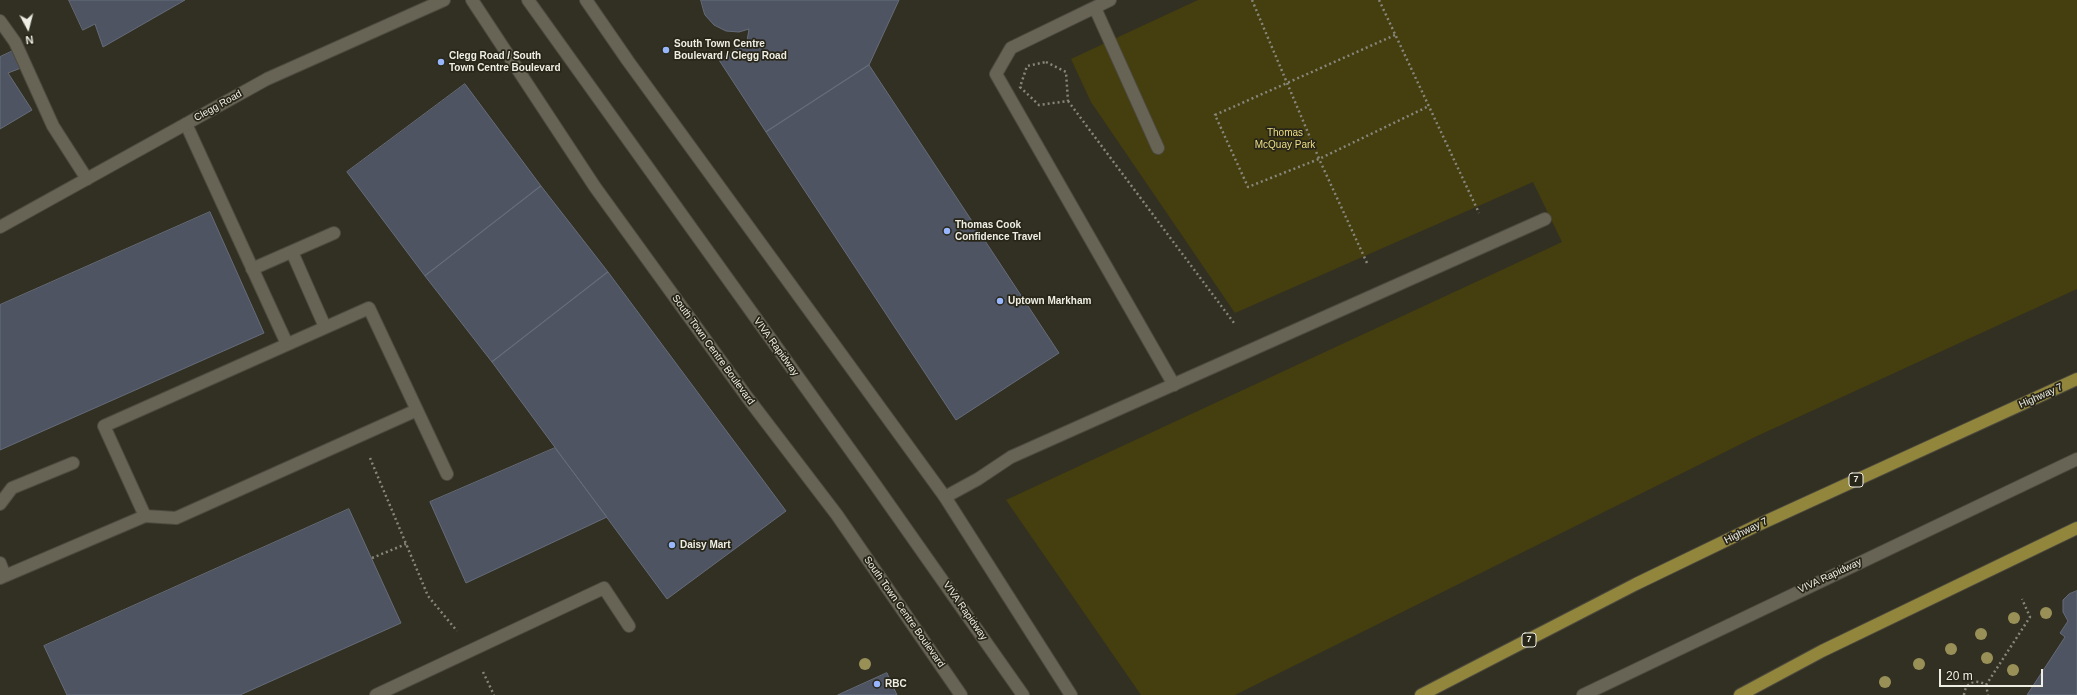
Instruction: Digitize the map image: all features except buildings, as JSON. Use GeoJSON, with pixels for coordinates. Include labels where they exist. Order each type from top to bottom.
{"type":"FeatureCollection","features":[{"type":"Feature","properties":{"kind":"main road","name":"Clegg Road"},"geometry":{"type":"LineString","coordinates":[[0,227],[268,79],[444,0]]}},
{"type":"Feature","properties":{"kind":"main road","name":"South Town Centre Boulevard"},"geometry":{"type":"LineString","coordinates":[[472,0],[594,187],[747,397],[837,515],[961,695]]}},
{"type":"Feature","properties":{"kind":"main road","name":"VIVA Rapidway"},"geometry":{"type":"LineString","coordinates":[[528,0],[878,489],[1023,695]]}},
{"type":"Feature","properties":{"kind":"main road"},"geometry":{"type":"LineString","coordinates":[[586,0],[628,61],[945,497],[1071,695]]}},
{"type":"Feature","properties":{"kind":"main road"},"geometry":{"type":"LineString","coordinates":[[1110,0],[1011,48],[996,74],[1174,385]]}},
{"type":"Feature","properties":{"kind":"main road"},"geometry":{"type":"LineString","coordinates":[[1094,8],[1158,148]]}},
{"type":"Feature","properties":{"kind":"main road"},"geometry":{"type":"LineString","coordinates":[[0,21],[15,42],[53,126],[87,179]]}},
{"type":"Feature","properties":{"kind":"main road"},"geometry":{"type":"LineString","coordinates":[[186,124],[286,344]]}},
{"type":"Feature","properties":{"kind":"main road"},"geometry":{"type":"LineString","coordinates":[[945,497],[978,479],[1011,457],[1545,219]]}},
{"type":"Feature","properties":{"kind":"main road"},"geometry":{"type":"LineString","coordinates":[[252,269],[334,232]]}},
{"type":"Feature","properties":{"kind":"main road"},"geometry":{"type":"LineString","coordinates":[[292,252],[325,327]]}},
{"type":"Feature","properties":{"kind":"main road"},"geometry":{"type":"LineString","coordinates":[[145,516],[104,426],[369,308],[447,474]]}},
{"type":"Feature","properties":{"kind":"main road","name":"Highway 7"},"geometry":{"type":"LineString","coordinates":[[1421,695],[1636,584],[1751,529],[2077,379]]}},
{"type":"Feature","properties":{"kind":"main road"},"geometry":{"type":"LineString","coordinates":[[0,564],[3,577],[145,516],[176,518],[417,410]]}},
{"type":"Feature","properties":{"kind":"main road","name":"VIVA Rapidway"},"geometry":{"type":"LineString","coordinates":[[1583,695],[2077,459]]}},
{"type":"Feature","properties":{"kind":"main road"},"geometry":{"type":"LineString","coordinates":[[0,504],[12,488],[74,463]]}},
{"type":"Feature","properties":{"kind":"main road"},"geometry":{"type":"LineString","coordinates":[[1740,695],[1822,651],[2077,528]]}},
{"type":"Feature","properties":{"kind":"main road"},"geometry":{"type":"LineString","coordinates":[[376,695],[604,588],[629,626]]}},
{"type":"Feature","properties":{"kind":"path"},"geometry":{"type":"LineString","coordinates":[[1252,0],[1319,159],[1367,263]]}},
{"type":"Feature","properties":{"kind":"path"},"geometry":{"type":"LineString","coordinates":[[1379,0],[1479,213]]}},
{"type":"Feature","properties":{"kind":"path"},"geometry":{"type":"LineString","coordinates":[[1395,35],[1215,115],[1248,187],[1319,159],[1429,106]]}},
{"type":"Feature","properties":{"kind":"path"},"geometry":{"type":"LineString","coordinates":[[1068,101],[1039,105],[1020,87],[1027,66],[1046,62],[1066,72],[1068,101],[1234,323]]}},
{"type":"Feature","properties":{"kind":"path"},"geometry":{"type":"LineString","coordinates":[[361,436],[428,596],[472,650],[494,695]]}},
{"type":"Feature","properties":{"kind":"path"},"geometry":{"type":"LineString","coordinates":[[372,558],[406,544]]}},
{"type":"Feature","properties":{"kind":"path"},"geometry":{"type":"LineString","coordinates":[[1986,685],[2030,617],[2022,599]]}},
{"type":"Feature","properties":{"kind":"path"},"geometry":{"type":"LineString","coordinates":[[1964,695],[1965,688],[1969,683],[1975,681],[1981,681],[1986,685],[1988,695]]}},
{"type":"Feature","properties":{"kind":"green space","name":"Thomas McQuay Park"},"geometry":{"type":"Polygon","coordinates":[[[1198,0],[2077,0],[2077,289],[1755,437],[1235,695],[1141,695],[1006,500],[1562,242],[1533,182],[1235,313],[1091,102],[1071,59],[1198,0]]]}},
{"type":"Feature","properties":{"kind":"place","name":"South Town Centre Boulevard / Clegg Road"},"geometry":{"type":"Point","coordinates":[666,50]}},
{"type":"Feature","properties":{"kind":"place","name":"Clegg Road / South Town Centre Boulevard"},"geometry":{"type":"Point","coordinates":[441,62]}},
{"type":"Feature","properties":{"kind":"place","name":"Thomas Cook Confidence Travel"},"geometry":{"type":"Point","coordinates":[947,231]}},
{"type":"Feature","properties":{"kind":"place","name":"Uptown Markham"},"geometry":{"type":"Point","coordinates":[1000,301]}},
{"type":"Feature","properties":{"kind":"place","name":"Daisy Mart"},"geometry":{"type":"Point","coordinates":[672,545]}},
{"type":"Feature","properties":{"kind":"place","name":"RBC"},"geometry":{"type":"Point","coordinates":[877,684]}}]}
